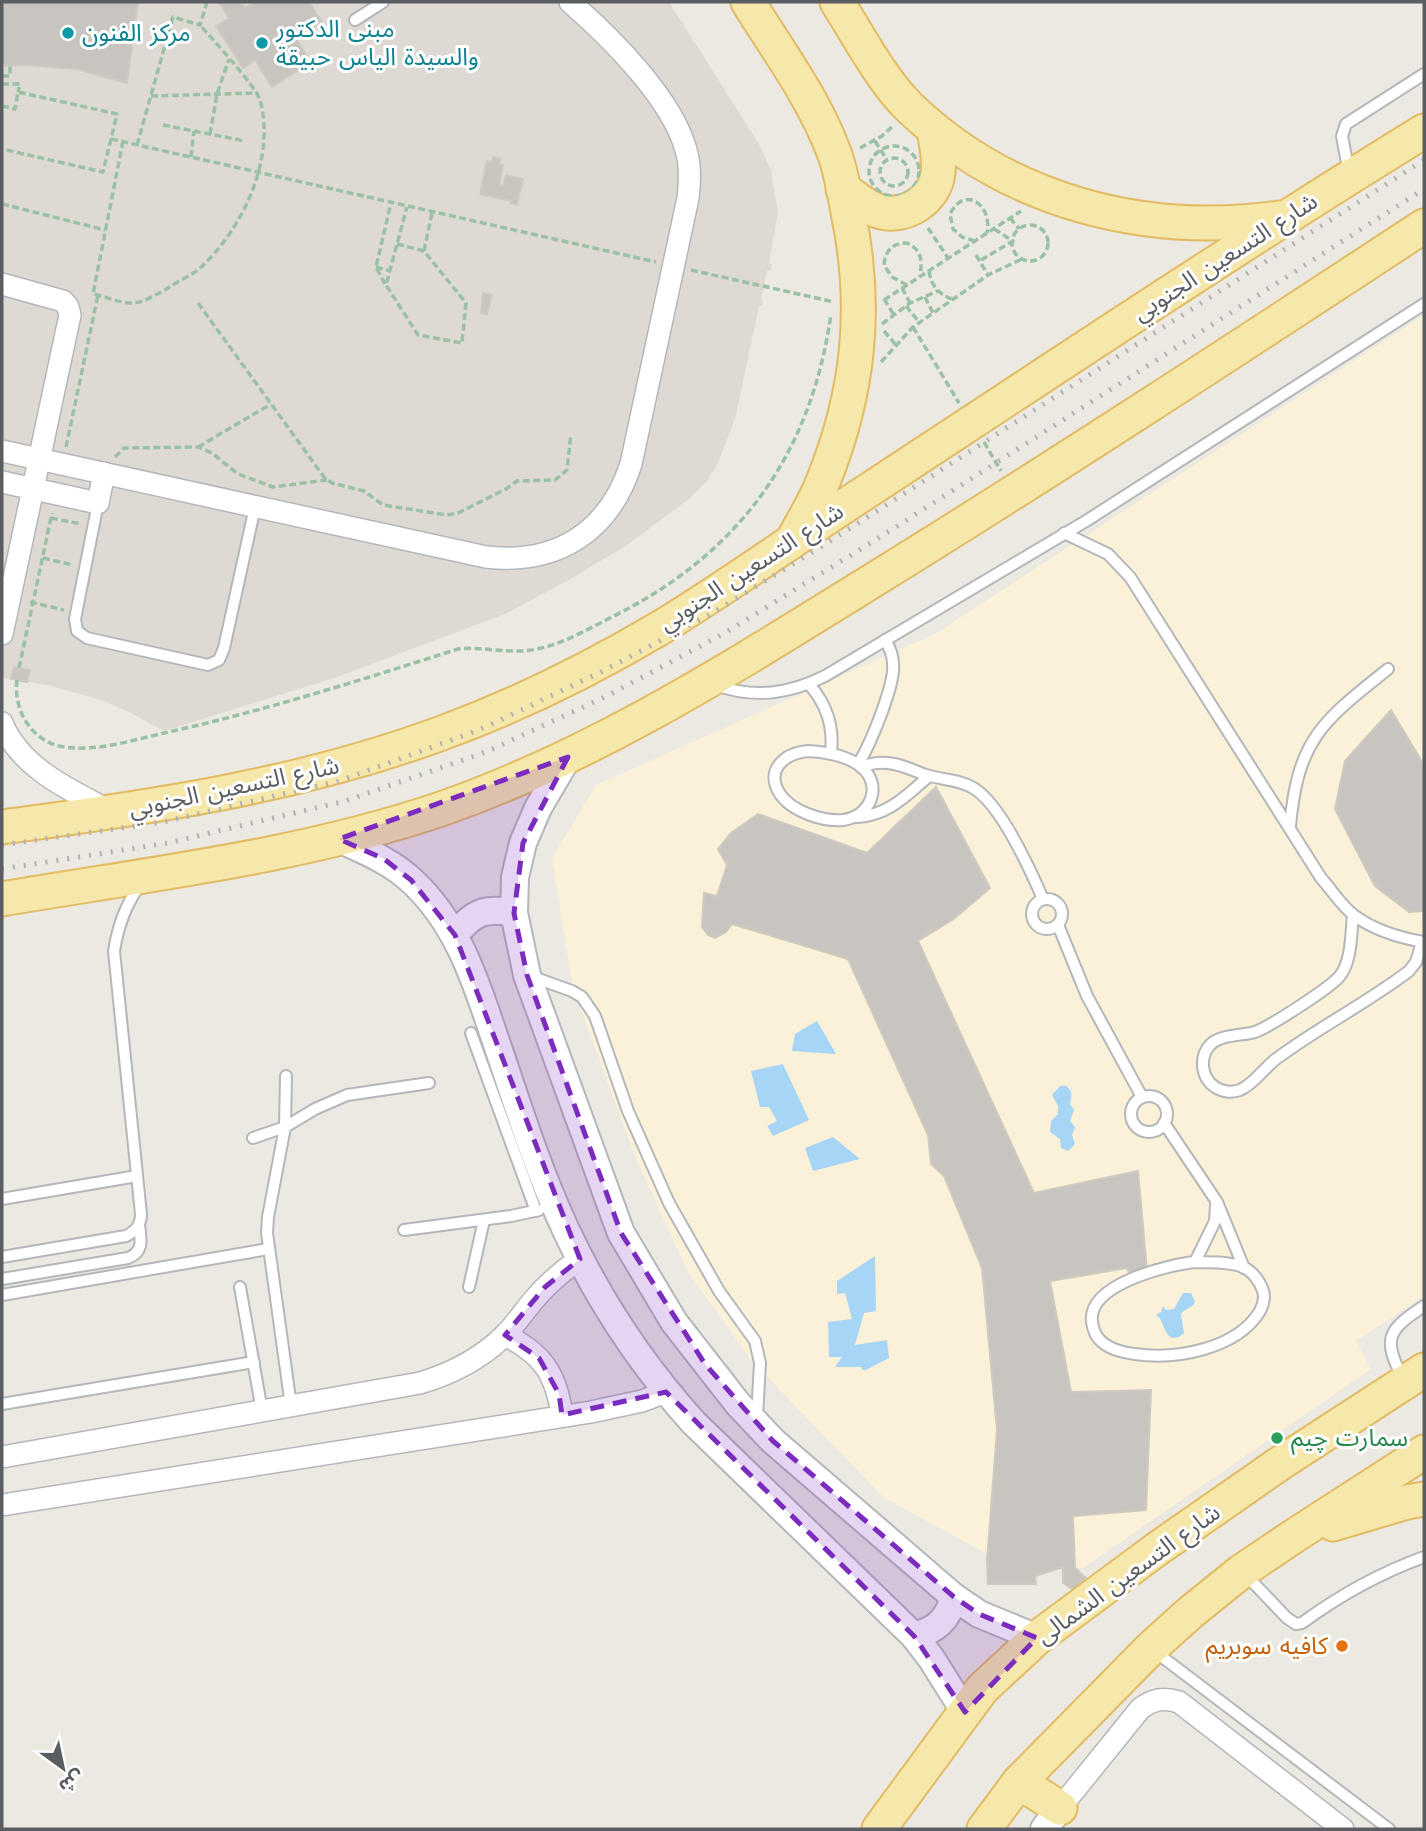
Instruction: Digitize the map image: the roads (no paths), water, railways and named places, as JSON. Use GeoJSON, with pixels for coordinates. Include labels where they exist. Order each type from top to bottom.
{"type":"FeatureCollection","features":[{"type":"Feature","properties":{"kind":"main road"},"geometry":{"type":"LineString","coordinates":[[748,2],[812,107],[834,151],[856,248],[859,306],[855,373],[842,431],[821,486],[794,539]]}},
{"type":"Feature","properties":{"kind":"main road"},"geometry":{"type":"LineString","coordinates":[[837,2],[885,76],[908,105],[934,129],[988,165],[1046,194],[1098,211],[1164,223],[1218,224],[1285,217]]}},
{"type":"Feature","properties":{"kind":"main road"},"geometry":{"type":"LineString","coordinates":[[844,189],[866,205],[883,212],[901,212],[918,205],[931,192],[938,174],[934,129]]}},
{"type":"Feature","properties":{"kind":"main road","name":"شارع التسعين الجنوبي"},"geometry":{"type":"LineString","coordinates":[[2,827],[218,796],[332,769],[444,732],[520,700],[605,659],[707,599],[1285,217],[1424,131]]}},
{"type":"Feature","properties":{"kind":"main road"},"geometry":{"type":"LineString","coordinates":[[2,899],[292,851],[443,808],[568,757],[709,682],[1061,464],[1424,226]]}},
{"type":"Feature","properties":{"kind":"main road","name":"شارع التسعين الشمالى"},"geometry":{"type":"LineString","coordinates":[[879,1829],[982,1689],[1037,1638],[1157,1549],[1279,1464],[1415,1376]]}},
{"type":"Feature","properties":{"kind":"main road"},"geometry":{"type":"LineString","coordinates":[[984,1829],[1019,1782],[1151,1648],[1191,1612],[1242,1571],[1424,1452]]}},
{"type":"Feature","properties":{"kind":"main road"},"geometry":{"type":"LineString","coordinates":[[1293,1536],[1424,1499]]}},
{"type":"Feature","properties":{"kind":"main road"},"geometry":{"type":"LineString","coordinates":[[1019,1782],[1052,1819]]}},
{"type":"Feature","properties":{"kind":"street"},"geometry":{"type":"LineString","coordinates":[[2,451],[495,558],[538,556],[570,544],[591,529],[609,510],[626,480],[690,183],[690,166],[681,134],[638,71],[611,39],[570,2]]}},
{"type":"Feature","properties":{"kind":"street"},"geometry":{"type":"LineString","coordinates":[[2,284],[63,301],[68,307],[69,315],[2,634]]}},
{"type":"Feature","properties":{"kind":"street"},"geometry":{"type":"LineString","coordinates":[[2,482],[98,503],[104,473]]}},
{"type":"Feature","properties":{"kind":"street"},"geometry":{"type":"LineString","coordinates":[[2,723],[15,748],[28,762],[112,812]]}},
{"type":"Feature","properties":{"kind":"street"},"geometry":{"type":"LineString","coordinates":[[568,757],[538,808],[523,843],[515,877],[514,914],[527,975],[621,1233],[674,1322],[705,1364],[773,1441],[954,1597],[979,1614],[1037,1638]]}},
{"type":"Feature","properties":{"kind":"street"},"geometry":{"type":"LineString","coordinates":[[339,839],[384,859],[411,880],[433,903],[455,935],[467,960],[546,1208],[634,1349],[666,1392],[741,1471],[914,1636],[965,1712]]}},
{"type":"Feature","properties":{"kind":"street"},"geometry":{"type":"LineString","coordinates":[[455,935],[466,921],[481,912],[498,910],[514,914]]}},
{"type":"Feature","properties":{"kind":"street"},"geometry":{"type":"LineString","coordinates":[[2,1457],[420,1383],[440,1377],[474,1360],[505,1335],[545,1287],[580,1259]]}},
{"type":"Feature","properties":{"kind":"street"},"geometry":{"type":"LineString","coordinates":[[505,1335],[524,1344],[539,1357],[559,1394],[562,1415]]}},
{"type":"Feature","properties":{"kind":"street"},"geometry":{"type":"LineString","coordinates":[[2,1505],[616,1408],[666,1392]]}},
{"type":"Feature","properties":{"kind":"street"},"geometry":{"type":"LineString","coordinates":[[914,1636],[929,1632],[941,1623],[950,1611],[954,1597]]}},
{"type":"Feature","properties":{"kind":"street"},"geometry":{"type":"LineString","coordinates":[[1052,1819],[1140,1709],[1159,1699],[1170,1699],[1179,1702],[1343,1829]]}},
{"type":"Feature","properties":{"kind":"lane"},"geometry":{"type":"LineString","coordinates":[[355,20],[383,2]]}},
{"type":"Feature","properties":{"kind":"lane"},"geometry":{"type":"LineString","coordinates":[[1349,177],[1342,136],[1346,124],[1424,74]]}},
{"type":"Feature","properties":{"kind":"lane"},"geometry":{"type":"LineString","coordinates":[[709,682],[731,691],[753,694],[793,690],[809,684],[1064,533],[1424,304]]}},
{"type":"Feature","properties":{"kind":"lane"},"geometry":{"type":"LineString","coordinates":[[98,503],[75,627],[87,638],[201,665],[219,660],[224,649],[255,507]]}},
{"type":"Feature","properties":{"kind":"lane"},"geometry":{"type":"LineString","coordinates":[[1064,533],[1108,554],[1130,577],[1321,878],[1353,915],[1384,932],[1423,942],[1416,962],[1409,971],[1274,1060],[1249,1084],[1238,1091],[1226,1092],[1215,1087],[1206,1078],[1202,1066],[1204,1054],[1211,1044],[1222,1038],[1257,1031],[1273,1023],[1335,981],[1345,967],[1353,915]]}},
{"type":"Feature","properties":{"kind":"lane"},"geometry":{"type":"LineString","coordinates":[[860,765],[870,744],[893,673],[892,656],[885,640]]}},
{"type":"Feature","properties":{"kind":"lane"},"geometry":{"type":"LineString","coordinates":[[1290,826],[1298,773],[1308,749],[1322,727],[1340,708],[1388,669]]}},
{"type":"Feature","properties":{"kind":"lane"},"geometry":{"type":"LineString","coordinates":[[809,684],[829,715],[833,739],[831,754]]}},
{"type":"Feature","properties":{"kind":"lane"},"geometry":{"type":"LineString","coordinates":[[929,776],[894,806],[876,814],[842,820],[815,816],[791,804],[780,794],[775,782],[776,769],[783,758],[795,752],[808,751],[831,754],[860,765],[885,762],[962,783],[975,789],[994,808],[1028,866],[1043,899]]}},
{"type":"Feature","properties":{"kind":"lane"},"geometry":{"type":"LineString","coordinates":[[856,817],[866,810],[873,789],[870,778],[860,765]]}},
{"type":"Feature","properties":{"kind":"lane"},"geometry":{"type":"LineString","coordinates":[[2,1279],[134,1256],[141,1246],[141,1214],[114,951],[125,908],[148,875]]}},
{"type":"Feature","properties":{"kind":"lane"},"geometry":{"type":"LineString","coordinates":[[1051,899],[1058,903],[1062,919],[1058,926],[1043,929],[1036,925],[1032,910],[1036,903],[1051,899]]}},
{"type":"Feature","properties":{"kind":"lane"},"geometry":{"type":"LineString","coordinates":[[1058,926],[1087,996],[1142,1097]]}},
{"type":"Feature","properties":{"kind":"lane"},"geometry":{"type":"LineString","coordinates":[[527,975],[572,991],[589,1006],[595,1016],[628,1111],[669,1203],[719,1292],[755,1340],[760,1363],[756,1423]]}},
{"type":"Feature","properties":{"kind":"lane"},"geometry":{"type":"LineString","coordinates":[[404,1230],[484,1220],[546,1208],[471,1033]]}},
{"type":"Feature","properties":{"kind":"lane"},"geometry":{"type":"LineString","coordinates":[[286,1076],[285,1127],[268,1217],[268,1249],[291,1406]]}},
{"type":"Feature","properties":{"kind":"lane"},"geometry":{"type":"LineString","coordinates":[[253,1138],[285,1127],[323,1105],[347,1095],[429,1083]]}},
{"type":"Feature","properties":{"kind":"lane"},"geometry":{"type":"LineString","coordinates":[[1153,1096],[1163,1102],[1167,1112],[1164,1124],[1156,1130],[1144,1131],[1135,1126],[1131,1115],[1133,1104],[1142,1097],[1153,1096]]}},
{"type":"Feature","properties":{"kind":"lane"},"geometry":{"type":"LineString","coordinates":[[1164,1124],[1217,1202],[1244,1268]]}},
{"type":"Feature","properties":{"kind":"lane"},"geometry":{"type":"LineString","coordinates":[[2,1199],[137,1176]]}},
{"type":"Feature","properties":{"kind":"lane"},"geometry":{"type":"LineString","coordinates":[[1195,1262],[1215,1221],[1217,1202]]}},
{"type":"Feature","properties":{"kind":"lane"},"geometry":{"type":"LineString","coordinates":[[469,1287],[484,1220]]}},
{"type":"Feature","properties":{"kind":"lane"},"geometry":{"type":"LineString","coordinates":[[2,1256],[126,1236],[139,1224]]}},
{"type":"Feature","properties":{"kind":"lane"},"geometry":{"type":"LineString","coordinates":[[2,1295],[268,1249]]}},
{"type":"Feature","properties":{"kind":"lane"},"geometry":{"type":"LineString","coordinates":[[1195,1262],[1229,1264],[1244,1268],[1257,1278],[1264,1292],[1263,1305],[1256,1318],[1230,1338],[1196,1351],[1162,1355],[1127,1353],[1101,1342],[1091,1318],[1097,1305],[1108,1293],[1130,1279],[1150,1271],[1167,1265],[1195,1262]]}},
{"type":"Feature","properties":{"kind":"lane"},"geometry":{"type":"LineString","coordinates":[[240,1287],[262,1411]]}},
{"type":"Feature","properties":{"kind":"lane"},"geometry":{"type":"LineString","coordinates":[[1415,1376],[1392,1358],[1389,1345],[1391,1335],[1408,1316],[1424,1306]]}},
{"type":"Feature","properties":{"kind":"lane"},"geometry":{"type":"LineString","coordinates":[[2,1404],[254,1362]]}},
{"type":"Feature","properties":{"kind":"lane"},"geometry":{"type":"LineString","coordinates":[[1242,1571],[1296,1624],[1302,1623],[1330,1603],[1380,1575],[1424,1557]]}},
{"type":"Feature","properties":{"kind":"lane"},"geometry":{"type":"LineString","coordinates":[[1151,1648],[1389,1829]]}},
{"type":"Feature","properties":{"kind":"water"},"geometry":{"type":"Polygon","coordinates":[[[817,1021],[836,1054],[792,1051],[795,1034],[817,1021]]]}},
{"type":"Feature","properties":{"kind":"water"},"geometry":{"type":"Polygon","coordinates":[[[783,1064],[809,1120],[773,1136],[767,1126],[777,1121],[769,1107],[760,1107],[751,1071],[783,1064]]]}},
{"type":"Feature","properties":{"kind":"water"},"geometry":{"type":"Polygon","coordinates":[[[1060,1086],[1066,1086],[1070,1090],[1070,1104],[1074,1110],[1070,1121],[1075,1127],[1072,1135],[1075,1144],[1068,1151],[1061,1148],[1060,1139],[1050,1132],[1051,1121],[1058,1114],[1058,1106],[1052,1095],[1060,1086]]]}},
{"type":"Feature","properties":{"kind":"water"},"geometry":{"type":"Polygon","coordinates":[[[833,1137],[860,1159],[813,1171],[805,1148],[833,1137]]]}},
{"type":"Feature","properties":{"kind":"water"},"geometry":{"type":"Polygon","coordinates":[[[875,1256],[876,1311],[864,1313],[855,1345],[887,1340],[889,1358],[866,1370],[861,1367],[835,1367],[842,1357],[829,1357],[828,1322],[852,1319],[845,1293],[837,1294],[837,1281],[875,1256]]]}},
{"type":"Feature","properties":{"kind":"water"},"geometry":{"type":"Polygon","coordinates":[[[1183,1293],[1191,1293],[1195,1302],[1181,1314],[1184,1333],[1172,1338],[1156,1315],[1161,1312],[1163,1306],[1166,1310],[1174,1309],[1183,1293]]]}},
{"type":"Feature","properties":{"kind":"railway"},"geometry":{"type":"LineString","coordinates":[[2,845],[163,822],[339,781],[479,730],[597,674],[709,615],[824,545],[1424,160]]}},
{"type":"Feature","properties":{"kind":"railway"},"geometry":{"type":"LineString","coordinates":[[2,869],[168,843],[345,801],[486,752],[607,696],[723,634],[877,539],[1424,189]]}},
{"type":"Feature","properties":{"kind":"place","name":"مركز الفنون"},"geometry":{"type":"Point","coordinates":[68,33]}},
{"type":"Feature","properties":{"kind":"place","name":"مبنى الدكتور والسيدة الياس حبيقة"},"geometry":{"type":"Point","coordinates":[262,43]}},
{"type":"Feature","properties":{"kind":"place","name":"سمارت چيم"},"geometry":{"type":"Point","coordinates":[1277,1438]}},
{"type":"Feature","properties":{"kind":"place","name":"كافيه سوبريم"},"geometry":{"type":"Point","coordinates":[1342,1646]}}]}
